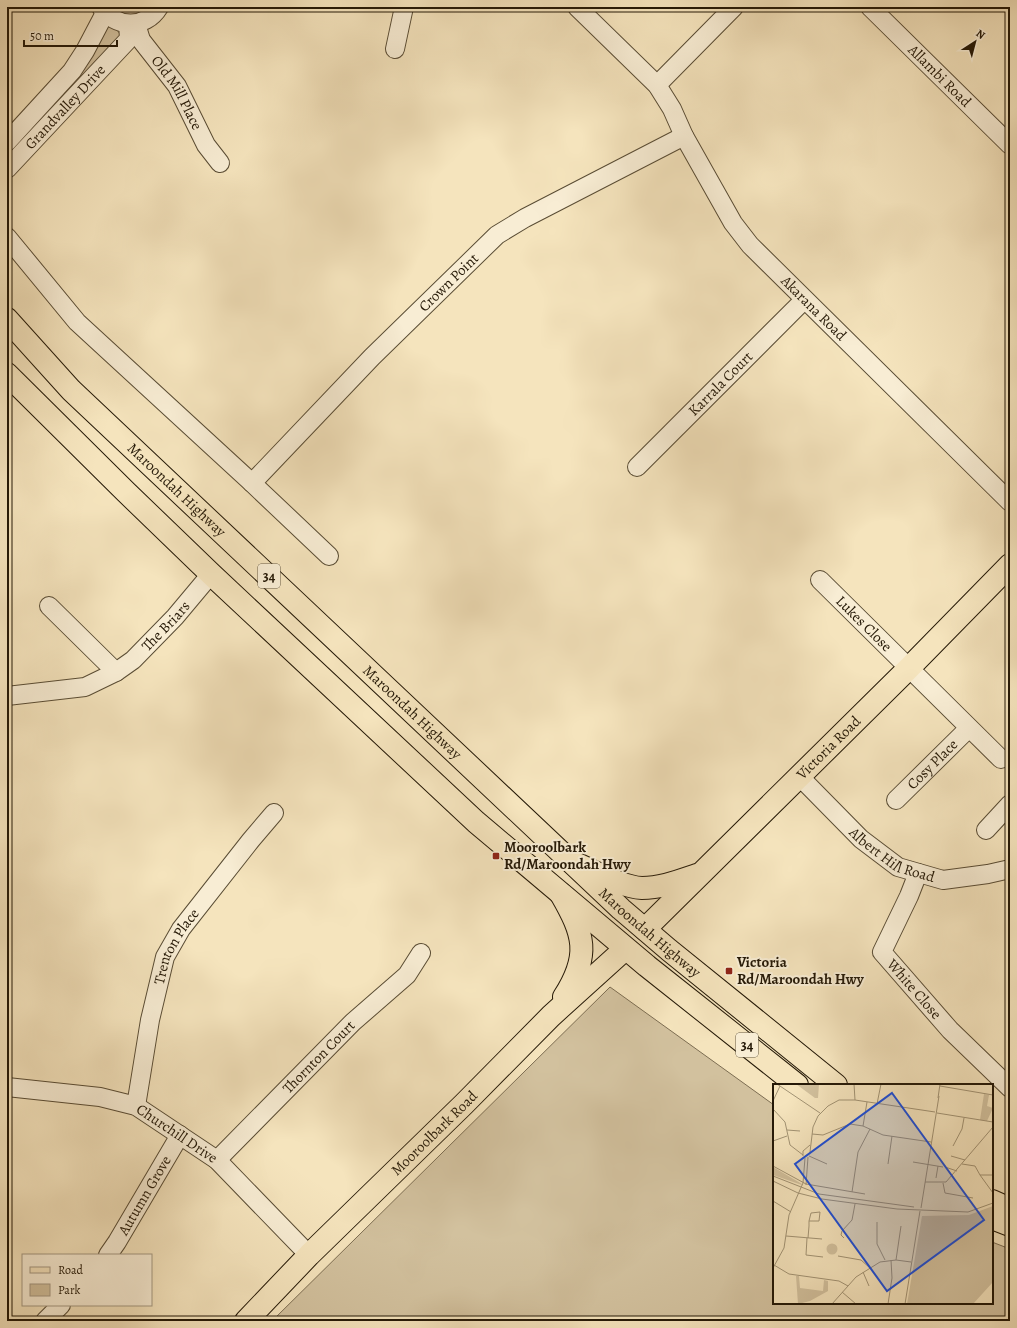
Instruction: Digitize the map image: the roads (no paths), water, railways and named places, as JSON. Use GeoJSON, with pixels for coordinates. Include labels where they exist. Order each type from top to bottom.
{"type":"FeatureCollection","features":[{"type":"Feature","properties":{"kind":"main road","name":"Maroondah Highway"},"geometry":{"type":"LineString","coordinates":[[7,319],[71,390],[621,909],[669,950],[835,1084]]}},
{"type":"Feature","properties":{"kind":"main road","name":"Maroondah Highway"},"geometry":{"type":"LineString","coordinates":[[7,374],[211,574],[476,822],[625,949],[796,1084]]}},
{"type":"Feature","properties":{"kind":"main road","name":"Victoria Road"},"geometry":{"type":"LineString","coordinates":[[625,949],[798,776],[909,668],[1010,564]]}},
{"type":"Feature","properties":{"kind":"main road"},"geometry":{"type":"LineString","coordinates":[[570,861],[626,885],[642,888],[659,886],[702,873]]}},
{"type":"Feature","properties":{"kind":"main road"},"geometry":{"type":"LineString","coordinates":[[551,1016],[577,975],[582,952],[575,918],[560,894]]}},
{"type":"Feature","properties":{"kind":"main road","name":"Mooroolbark Road"},"geometry":{"type":"LineString","coordinates":[[246,1321],[309,1255],[464,1104],[551,1016],[625,949]]}},
{"type":"Feature","properties":{"kind":"main road"},"geometry":{"type":"LineString","coordinates":[[993,1201],[1010,1209]]}},
{"type":"Feature","properties":{"kind":"main road"},"geometry":{"type":"LineString","coordinates":[[993,1218],[1010,1226]]}},
{"type":"Feature","properties":{"kind":"street"},"geometry":{"type":"LineString","coordinates":[[103,10],[115,21],[132,24],[144,21],[159,7]]}},
{"type":"Feature","properties":{"kind":"street"},"geometry":{"type":"LineString","coordinates":[[395,49],[404,7]]}},
{"type":"Feature","properties":{"kind":"street","name":"Akarana Road"},"geometry":{"type":"LineString","coordinates":[[577,7],[657,85],[672,109],[684,136],[733,223],[750,245],[1010,502]]}},
{"type":"Feature","properties":{"kind":"street"},"geometry":{"type":"LineString","coordinates":[[657,85],[734,7]]}},
{"type":"Feature","properties":{"kind":"street","name":"Allambi Road"},"geometry":{"type":"LineString","coordinates":[[870,7],[1010,145]]}},
{"type":"Feature","properties":{"kind":"street","name":"Grandvalley Drive"},"geometry":{"type":"LineString","coordinates":[[7,142],[72,71],[85,51],[103,10]]}},
{"type":"Feature","properties":{"kind":"street","name":"Old Mill Place"},"geometry":{"type":"LineString","coordinates":[[132,24],[147,50],[177,86],[206,146],[220,162]]}},
{"type":"Feature","properties":{"kind":"street","name":"Grandvalley Drive"},"geometry":{"type":"LineString","coordinates":[[7,169],[130,38],[132,24]]}},
{"type":"Feature","properties":{"kind":"street","name":"Crown Point"},"geometry":{"type":"LineString","coordinates":[[252,483],[372,357],[497,235],[525,218],[684,136]]}},
{"type":"Feature","properties":{"kind":"street"},"geometry":{"type":"LineString","coordinates":[[7,237],[77,322],[329,556]]}},
{"type":"Feature","properties":{"kind":"street","name":"Karrala Court"},"geometry":{"type":"LineString","coordinates":[[637,467],[804,300]]}},
{"type":"Feature","properties":{"kind":"street","name":"The Briars"},"geometry":{"type":"LineString","coordinates":[[7,696],[85,687],[116,672],[133,660],[175,617],[211,574]]}},
{"type":"Feature","properties":{"kind":"street","name":"Lukes Close"},"geometry":{"type":"LineString","coordinates":[[820,580],[909,668]]}},
{"type":"Feature","properties":{"kind":"street"},"geometry":{"type":"LineString","coordinates":[[49,606],[116,672]]}},
{"type":"Feature","properties":{"kind":"street","name":"Cosy Place"},"geometry":{"type":"LineString","coordinates":[[909,668],[1001,759]]}},
{"type":"Feature","properties":{"kind":"street","name":"Cosy Place"},"geometry":{"type":"LineString","coordinates":[[896,800],[969,728]]}},
{"type":"Feature","properties":{"kind":"street","name":"Albert Hill Road"},"geometry":{"type":"LineString","coordinates":[[798,776],[861,839],[898,867],[943,880],[988,874],[1010,869]]}},
{"type":"Feature","properties":{"kind":"street"},"geometry":{"type":"LineString","coordinates":[[986,830],[1010,804]]}},
{"type":"Feature","properties":{"kind":"street","name":"Trenton Place"},"geometry":{"type":"LineString","coordinates":[[136,1106],[150,1020],[165,957],[181,930],[251,840],[274,813]]}},
{"type":"Feature","properties":{"kind":"street","name":"White Close"},"geometry":{"type":"LineString","coordinates":[[918,873],[909,896],[882,952],[950,1030],[1010,1088]]}},
{"type":"Feature","properties":{"kind":"street","name":"Thornton Court"},"geometry":{"type":"LineString","coordinates":[[217,1160],[353,1022],[407,975],[421,953]]}},
{"type":"Feature","properties":{"kind":"street","name":"Churchill Drive"},"geometry":{"type":"LineString","coordinates":[[7,1087],[100,1097],[136,1106],[217,1160],[309,1255]]}},
{"type":"Feature","properties":{"kind":"street","name":"Autumn Grove"},"geometry":{"type":"LineString","coordinates":[[109,1254],[180,1135]]}},
{"type":"Feature","properties":{"kind":"street"},"geometry":{"type":"LineString","coordinates":[[45,1321],[60,1306]]}},
{"type":"Feature","properties":{"kind":"place","name":"Mooroolbark Rd/Maroondah Hwy"},"geometry":{"type":"Point","coordinates":[496,856]}},
{"type":"Feature","properties":{"kind":"place","name":"Victoria Rd/Maroondah Hwy"},"geometry":{"type":"Point","coordinates":[729,971]}}]}
